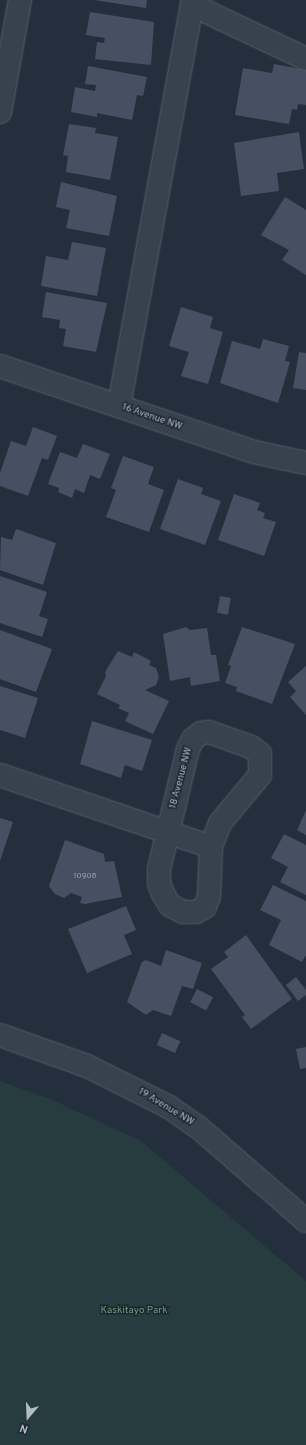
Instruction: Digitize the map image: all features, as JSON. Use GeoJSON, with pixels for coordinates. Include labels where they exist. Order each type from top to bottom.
{"type":"FeatureCollection","features":[{"type":"Feature","properties":{"kind":"street"},"geometry":{"type":"LineString","coordinates":[[0,112],[20,0]]}},
{"type":"Feature","properties":{"kind":"street"},"geometry":{"type":"LineString","coordinates":[[118,406],[193,3],[306,59]]}},
{"type":"Feature","properties":{"kind":"street","name":"16 Avenue NW"},"geometry":{"type":"LineString","coordinates":[[0,366],[254,452],[306,463]]}},
{"type":"Feature","properties":{"kind":"street","name":"18 Avenue NW"},"geometry":{"type":"LineString","coordinates":[[205,733],[219,735],[251,747],[260,754],[262,761],[260,775],[220,823],[211,847],[209,896],[205,907],[196,912],[183,912],[170,905],[159,883],[166,832],[192,739],[205,733]]}},
{"type":"Feature","properties":{"kind":"street"},"geometry":{"type":"LineString","coordinates":[[0,775],[211,847]]}},
{"type":"Feature","properties":{"kind":"street","name":"19 Avenue NW"},"geometry":{"type":"LineString","coordinates":[[0,1035],[87,1066],[169,1107],[198,1127],[306,1221]]}},
{"type":"Feature","properties":{"kind":"green space","name":"Kaskitayo Park"},"geometry":{"type":"Polygon","coordinates":[[[0,1081],[50,1099],[141,1141],[306,1281],[306,1445],[0,1445],[0,1081]]]}},
{"type":"Feature","properties":{"kind":"building"},"geometry":{"type":"Polygon","coordinates":[[[94,0],[147,0],[146,8],[94,0]]]}},
{"type":"Feature","properties":{"kind":"building"},"geometry":{"type":"Polygon","coordinates":[[[90,12],[154,22],[151,65],[95,59],[97,42],[104,43],[105,38],[86,35],[90,12]]]}},
{"type":"Feature","properties":{"kind":"building"},"geometry":{"type":"Polygon","coordinates":[[[274,64],[306,70],[306,105],[298,104],[297,110],[292,109],[289,124],[235,115],[243,68],[272,73],[274,64]]]}},
{"type":"Feature","properties":{"kind":"building"},"geometry":{"type":"Polygon","coordinates":[[[88,66],[147,77],[143,96],[137,95],[132,120],[97,113],[97,117],[71,112],[75,87],[95,91],[96,85],[85,84],[88,66]]]}},
{"type":"Feature","properties":{"kind":"building"},"geometry":{"type":"Polygon","coordinates":[[[69,124],[96,128],[95,133],[118,137],[110,180],[66,172],[68,156],[63,155],[69,124]]]}},
{"type":"Feature","properties":{"kind":"building"},"geometry":{"type":"Polygon","coordinates":[[[299,132],[304,169],[277,173],[279,191],[241,196],[234,143],[299,132]]]}},
{"type":"Feature","properties":{"kind":"building"},"geometry":{"type":"Polygon","coordinates":[[[61,182],[117,196],[109,236],[66,228],[70,210],[56,207],[61,182]]]}},
{"type":"Feature","properties":{"kind":"building"},"geometry":{"type":"Polygon","coordinates":[[[285,197],[306,210],[306,275],[282,260],[289,250],[261,235],[285,197]]]}},
{"type":"Feature","properties":{"kind":"building"},"geometry":{"type":"Polygon","coordinates":[[[72,242],[106,248],[97,296],[41,286],[46,256],[68,260],[72,242]]]}},
{"type":"Feature","properties":{"kind":"building"},"geometry":{"type":"Polygon","coordinates":[[[46,292],[107,303],[96,352],[63,346],[66,329],[59,328],[60,320],[42,317],[46,292]]]}},
{"type":"Feature","properties":{"kind":"building"},"geometry":{"type":"Polygon","coordinates":[[[181,307],[213,317],[210,328],[223,332],[208,384],[181,376],[189,352],[169,346],[181,307]]]}},
{"type":"Feature","properties":{"kind":"building"},"geometry":{"type":"Polygon","coordinates":[[[263,339],[289,346],[285,361],[290,362],[278,403],[220,383],[232,341],[260,349],[263,339]]]}},
{"type":"Feature","properties":{"kind":"building"},"geometry":{"type":"Polygon","coordinates":[[[299,352],[306,353],[306,390],[293,388],[299,352]]]}},
{"type":"Feature","properties":{"kind":"building"},"geometry":{"type":"Polygon","coordinates":[[[33,427],[57,436],[48,460],[42,458],[28,496],[0,486],[0,473],[11,441],[26,446],[33,427]]]}},
{"type":"Feature","properties":{"kind":"building"},"geometry":{"type":"Polygon","coordinates":[[[83,444],[110,454],[100,479],[90,475],[84,493],[75,489],[72,498],[58,492],[59,488],[48,484],[60,452],[77,458],[83,444]]]}},
{"type":"Feature","properties":{"kind":"building"},"geometry":{"type":"Polygon","coordinates":[[[123,456],[154,467],[148,484],[164,490],[149,532],[106,517],[116,490],[111,488],[123,456]]]}},
{"type":"Feature","properties":{"kind":"building"},"geometry":{"type":"Polygon","coordinates":[[[178,479],[203,488],[201,494],[221,501],[205,545],[160,529],[178,479]]]}},
{"type":"Feature","properties":{"kind":"building"},"geometry":{"type":"Polygon","coordinates":[[[234,494],[260,503],[257,510],[265,513],[263,518],[276,522],[264,556],[218,540],[234,494]]]}},
{"type":"Feature","properties":{"kind":"building"},"geometry":{"type":"Polygon","coordinates":[[[16,529],[56,543],[43,585],[0,570],[1,537],[12,540],[16,529]]]}},
{"type":"Feature","properties":{"kind":"building"},"geometry":{"type":"Polygon","coordinates":[[[0,576],[47,592],[39,616],[48,619],[42,637],[0,623],[0,576]]]}},
{"type":"Feature","properties":{"kind":"building"},"geometry":{"type":"Polygon","coordinates":[[[220,596],[231,598],[228,615],[217,613],[220,596]]]}},
{"type":"Feature","properties":{"kind":"building"},"geometry":{"type":"Polygon","coordinates":[[[186,627],[190,630],[207,628],[211,655],[216,655],[220,681],[191,686],[190,677],[170,681],[163,634],[186,627]]]}},
{"type":"Feature","properties":{"kind":"building"},"geometry":{"type":"Polygon","coordinates":[[[242,627],[295,644],[272,704],[236,691],[237,687],[225,683],[231,666],[228,665],[242,627]]]}},
{"type":"Feature","properties":{"kind":"building"},"geometry":{"type":"Polygon","coordinates":[[[0,630],[52,649],[36,692],[0,679],[0,630]]]}},
{"type":"Feature","properties":{"kind":"building"},"geometry":{"type":"Polygon","coordinates":[[[118,651],[132,657],[134,652],[151,661],[149,665],[156,668],[159,677],[156,685],[145,690],[169,701],[153,734],[125,721],[129,713],[118,708],[120,705],[97,694],[106,676],[105,672],[118,651]]]}},
{"type":"Feature","properties":{"kind":"building"},"geometry":{"type":"Polygon","coordinates":[[[306,666],[306,715],[290,697],[296,691],[288,682],[306,666]]]}},
{"type":"Feature","properties":{"kind":"building"},"geometry":{"type":"Polygon","coordinates":[[[0,686],[38,698],[25,738],[0,730],[0,686]]]}},
{"type":"Feature","properties":{"kind":"building"},"geometry":{"type":"Polygon","coordinates":[[[92,721],[152,740],[142,771],[125,765],[121,778],[80,764],[92,721]]]}},
{"type":"Feature","properties":{"kind":"building"},"geometry":{"type":"Polygon","coordinates":[[[306,810],[306,835],[297,830],[306,810]]]}},
{"type":"Feature","properties":{"kind":"building"},"geometry":{"type":"Polygon","coordinates":[[[0,818],[13,822],[0,861],[0,818]]]}},
{"type":"Feature","properties":{"kind":"building"},"geometry":{"type":"Polygon","coordinates":[[[284,834],[306,845],[306,895],[280,882],[288,867],[271,858],[284,834]]]}},
{"type":"Feature","properties":{"kind":"building"},"geometry":{"type":"Polygon","coordinates":[[[65,840],[104,854],[105,862],[114,861],[122,897],[85,904],[80,903],[82,897],[71,893],[64,898],[55,894],[49,886],[65,840]]]}},
{"type":"Feature","properties":{"kind":"building"},"geometry":{"type":"Polygon","coordinates":[[[273,885],[306,901],[306,955],[302,962],[269,945],[281,920],[260,910],[273,885]]]}},
{"type":"Feature","properties":{"kind":"building"},"geometry":{"type":"Polygon","coordinates":[[[126,906],[136,930],[124,935],[132,954],[87,973],[68,929],[126,906]]]}},
{"type":"Feature","properties":{"kind":"building"},"geometry":{"type":"Polygon","coordinates":[[[246,935],[292,999],[251,1029],[242,1017],[245,1015],[211,969],[228,957],[224,952],[246,935]]]}},
{"type":"Feature","properties":{"kind":"building"},"geometry":{"type":"Polygon","coordinates":[[[166,950],[202,963],[193,989],[182,986],[171,1016],[153,1010],[146,1015],[127,1002],[142,962],[146,960],[161,966],[166,950]]]}},
{"type":"Feature","properties":{"kind":"building"},"geometry":{"type":"Polygon","coordinates":[[[296,977],[306,990],[306,995],[298,1001],[286,985],[296,977]]]}},
{"type":"Feature","properties":{"kind":"building"},"geometry":{"type":"Polygon","coordinates":[[[197,989],[213,997],[206,1011],[190,1002],[197,989]]]}},
{"type":"Feature","properties":{"kind":"building"},"geometry":{"type":"Polygon","coordinates":[[[162,1033],[180,1041],[175,1053],[157,1045],[162,1033]]]}},
{"type":"Feature","properties":{"kind":"building"},"geometry":{"type":"Polygon","coordinates":[[[306,1047],[306,1068],[300,1069],[296,1049],[306,1047]]]}}]}
